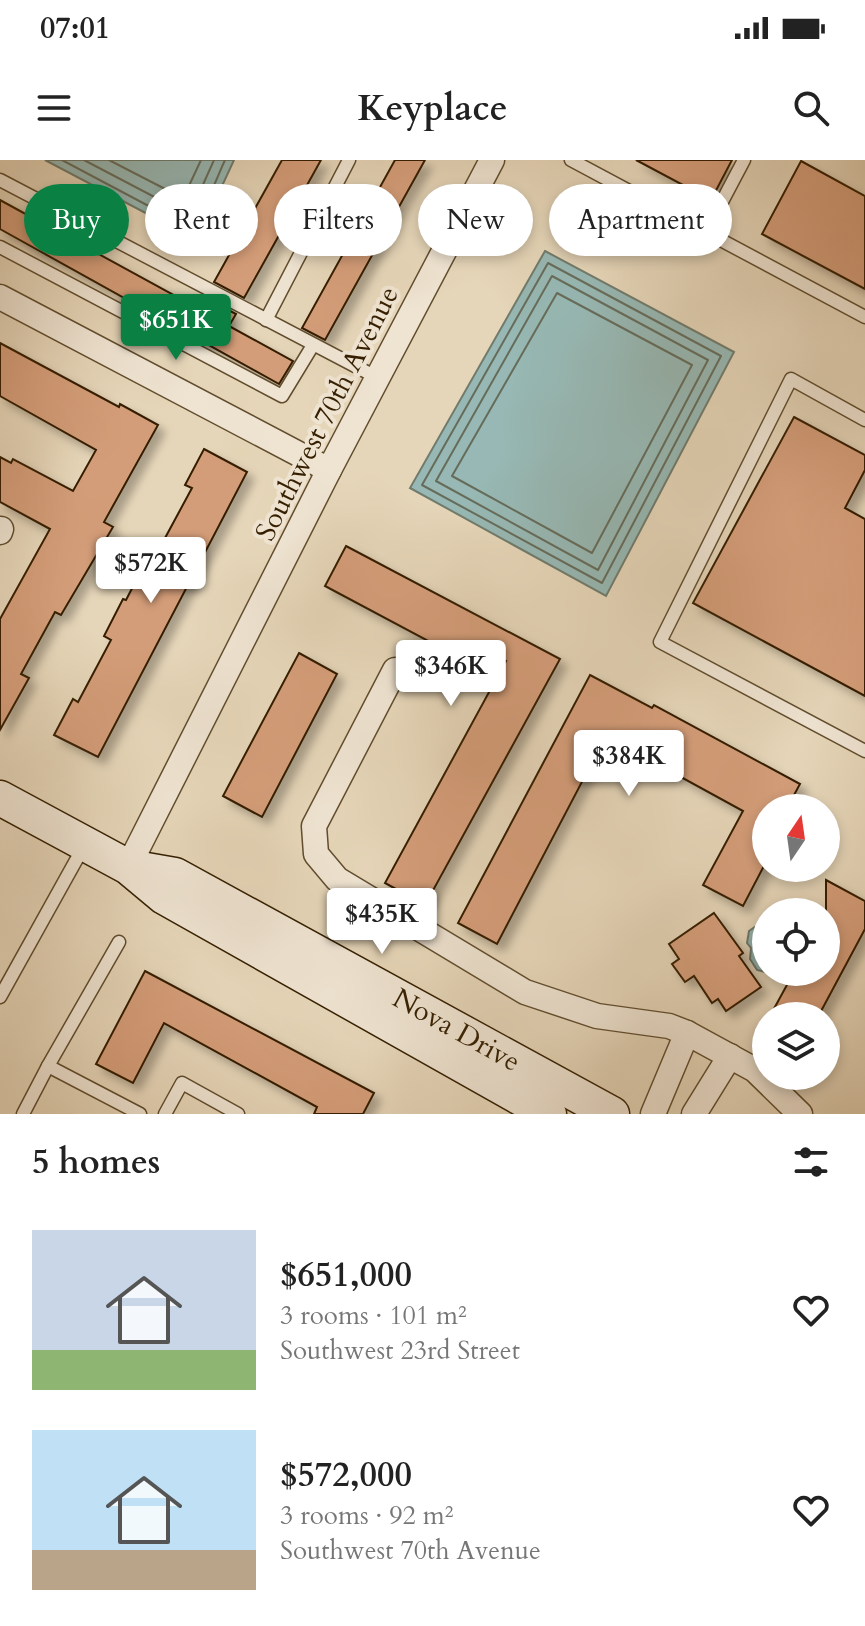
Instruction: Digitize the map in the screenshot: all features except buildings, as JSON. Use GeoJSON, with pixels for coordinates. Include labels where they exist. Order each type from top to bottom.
{"type":"FeatureCollection","features":[{"type":"Feature","properties":{"kind":"street","name":"Southwest 70th Avenue"},"geometry":{"type":"LineString","coordinates":[[128,867],[329,470],[492,160]]}},
{"type":"Feature","properties":{"kind":"street"},"geometry":{"type":"LineString","coordinates":[[0,297],[329,470]]}},
{"type":"Feature","properties":{"kind":"street"},"geometry":{"type":"LineString","coordinates":[[395,670],[314,826],[316,854],[337,879],[525,992],[597,1016],[669,1026],[687,1033],[755,1070],[800,1114]]}},
{"type":"Feature","properties":{"kind":"street","name":"Nova Drive"},"geometry":{"type":"LineString","coordinates":[[0,798],[128,867],[164,897],[549,1114]]}},
{"type":"Feature","properties":{"kind":"street","name":"Nova Drive"},"geometry":{"type":"LineString","coordinates":[[128,867],[175,875],[612,1114]]}},
{"type":"Feature","properties":{"kind":"street"},"geometry":{"type":"LineString","coordinates":[[653,1114],[687,1033]]}},
{"type":"Feature","properties":{"kind":"street"},"geometry":{"type":"LineString","coordinates":[[694,1114],[730,1056]]}},
{"type":"Feature","properties":{"kind":"lane"},"geometry":{"type":"LineString","coordinates":[[266,320],[349,160]]}},
{"type":"Feature","properties":{"kind":"lane"},"geometry":{"type":"LineString","coordinates":[[571,160],[616,184]]}},
{"type":"Feature","properties":{"kind":"lane"},"geometry":{"type":"LineString","coordinates":[[731,184],[744,160]]}},
{"type":"Feature","properties":{"kind":"lane"},"geometry":{"type":"LineString","coordinates":[[0,180],[378,378]]}},
{"type":"Feature","properties":{"kind":"lane"},"geometry":{"type":"LineString","coordinates":[[732,246],[865,317]]}},
{"type":"Feature","properties":{"kind":"lane"},"geometry":{"type":"LineString","coordinates":[[0,247],[282,396],[313,345]]}},
{"type":"Feature","properties":{"kind":"lane"},"geometry":{"type":"LineString","coordinates":[[865,420],[791,379],[660,642],[865,751]]}},
{"type":"Feature","properties":{"kind":"lane"},"geometry":{"type":"LineString","coordinates":[[0,997],[85,843]]}},
{"type":"Feature","properties":{"kind":"lane"},"geometry":{"type":"LineString","coordinates":[[23,1114],[119,942]]}},
{"type":"Feature","properties":{"kind":"lane"},"geometry":{"type":"LineString","coordinates":[[48,1066],[140,1114]]}},
{"type":"Feature","properties":{"kind":"lane"},"geometry":{"type":"LineString","coordinates":[[165,1114],[182,1083],[238,1114]]}},
{"type":"Feature","properties":{"kind":"water"},"geometry":{"type":"Polygon","coordinates":[[[45,160],[234,160],[223,184],[145,184],[145,213],[129,204],[129,184],[91,184],[45,160]]]}},
{"type":"Feature","properties":{"kind":"water"},"geometry":{"type":"Polygon","coordinates":[[[545,251],[549,256],[554,256],[734,352],[606,596],[410,488],[545,251]]]}},
{"type":"Feature","properties":{"kind":"water"},"geometry":{"type":"Polygon","coordinates":[[[752,929],[752,962],[751,948],[747,943],[752,929]]]}}]}
